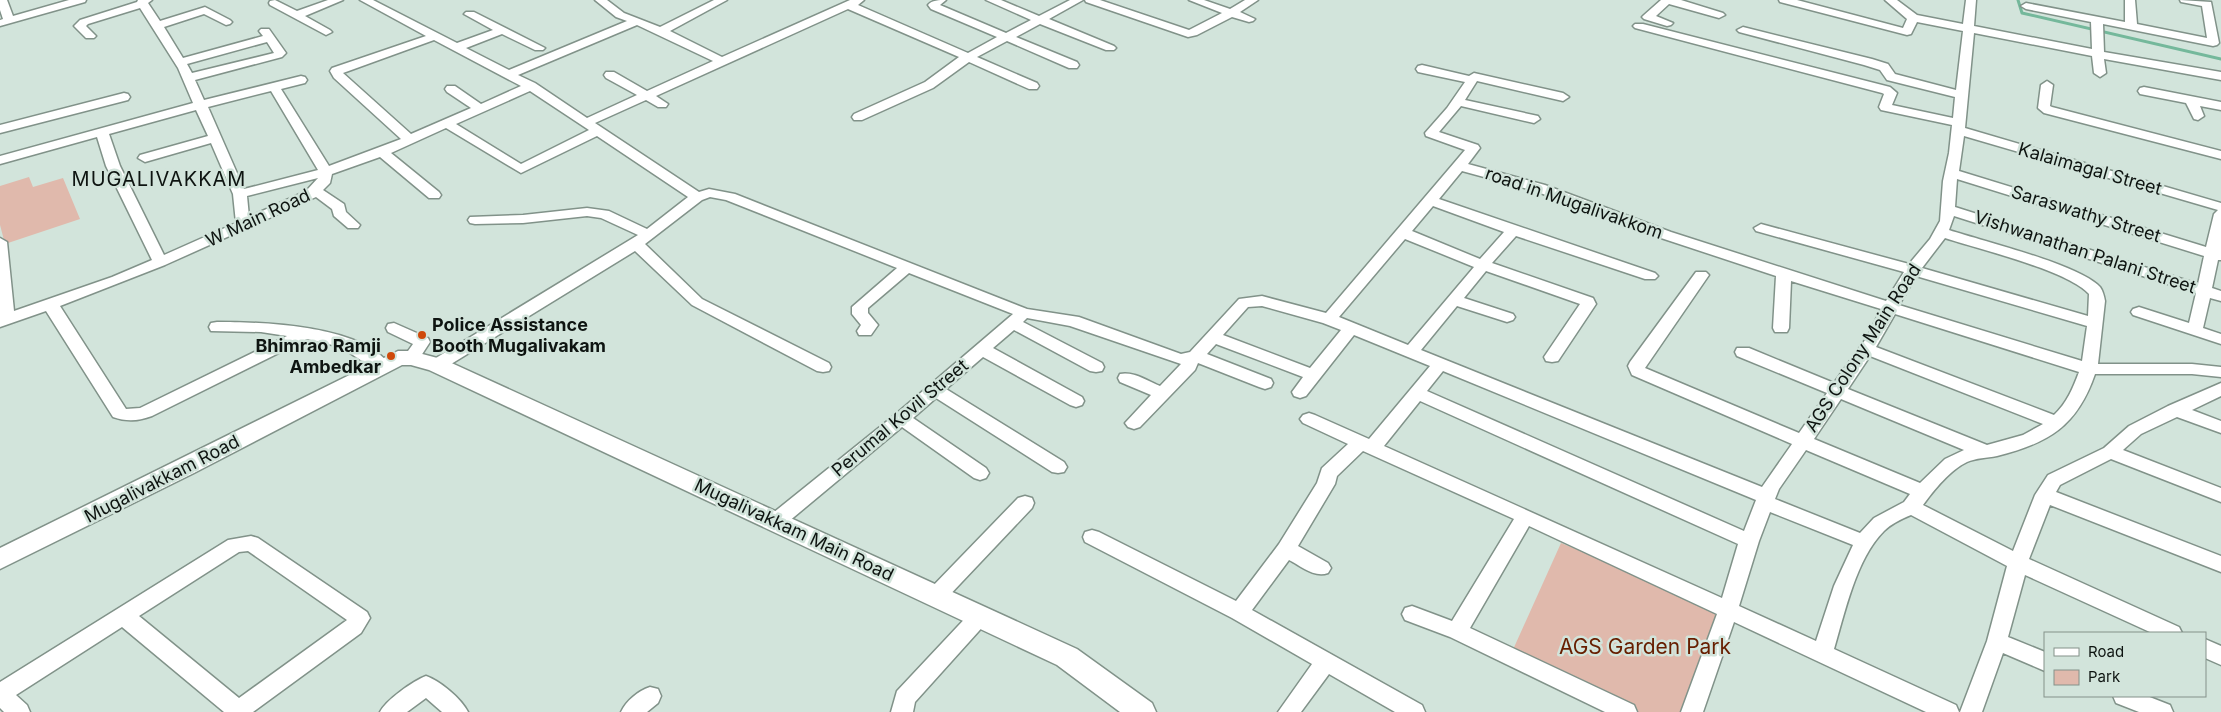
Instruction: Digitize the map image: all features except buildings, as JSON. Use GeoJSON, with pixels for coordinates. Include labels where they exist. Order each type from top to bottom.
{"type":"FeatureCollection","features":[{"type":"Feature","properties":{"kind":"street"},"geometry":{"type":"LineString","coordinates":[[2,0],[5,21],[81,0]]}},
{"type":"Feature","properties":{"kind":"street"},"geometry":{"type":"LineString","coordinates":[[296,16],[338,0]]}},
{"type":"Feature","properties":{"kind":"street"},"geometry":{"type":"LineString","coordinates":[[365,0],[433,37],[531,86],[585,124],[697,197]]}},
{"type":"Feature","properties":{"kind":"street"},"geometry":{"type":"LineString","coordinates":[[600,0],[620,15],[662,32],[723,62]]}},
{"type":"Feature","properties":{"kind":"street"},"geometry":{"type":"LineString","coordinates":[[662,32],[722,0]]}},
{"type":"Feature","properties":{"kind":"street"},"geometry":{"type":"LineString","coordinates":[[941,0],[933,5],[935,8],[1074,65]]}},
{"type":"Feature","properties":{"kind":"street"},"geometry":{"type":"LineString","coordinates":[[991,0],[1110,48]]}},
{"type":"Feature","properties":{"kind":"street"},"geometry":{"type":"LineString","coordinates":[[858,117],[929,85],[946,71],[968,58],[1078,0]]}},
{"type":"Feature","properties":{"kind":"street"},"geometry":{"type":"LineString","coordinates":[[1090,0],[1188,34],[1254,0]]}},
{"type":"Feature","properties":{"kind":"street"},"geometry":{"type":"LineString","coordinates":[[1194,0],[1248,19]]}},
{"type":"Feature","properties":{"kind":"street"},"geometry":{"type":"LineString","coordinates":[[1683,28],[1648,17],[1668,0],[1719,15]]}},
{"type":"Feature","properties":{"kind":"street"},"geometry":{"type":"LineString","coordinates":[[1784,0],[1906,32],[1913,18]]}},
{"type":"Feature","properties":{"kind":"street"},"geometry":{"type":"LineString","coordinates":[[1890,0],[1913,18],[2221,76]]}},
{"type":"Feature","properties":{"kind":"street","name":"AGS Colony Main Road"},"geometry":{"type":"LineString","coordinates":[[1692,712],[1718,642],[1749,541],[1771,487],[1867,349],[1913,270],[1947,221],[1970,30],[1968,20],[1971,0]]}},
{"type":"Feature","properties":{"kind":"street"},"geometry":{"type":"LineString","coordinates":[[2130,0],[2131,27]]}},
{"type":"Feature","properties":{"kind":"street"},"geometry":{"type":"LineString","coordinates":[[2185,0],[2207,2],[2221,6]]}},
{"type":"Feature","properties":{"kind":"street"},"geometry":{"type":"LineString","coordinates":[[90,36],[80,26],[84,22],[143,1],[157,26],[182,62],[240,194],[243,224]]}},
{"type":"Feature","properties":{"kind":"street"},"geometry":{"type":"LineString","coordinates":[[585,124],[854,2],[968,58],[1033,86]]}},
{"type":"Feature","properties":{"kind":"street"},"geometry":{"type":"LineString","coordinates":[[2026,6],[2050,5],[2097,26],[2131,27],[2217,43],[2215,21],[2207,2]]}},
{"type":"Feature","properties":{"kind":"street"},"geometry":{"type":"LineString","coordinates":[[274,3],[326,32]]}},
{"type":"Feature","properties":{"kind":"street"},"geometry":{"type":"LineString","coordinates":[[157,26],[205,10],[226,22]]}},
{"type":"Feature","properties":{"kind":"street"},"geometry":{"type":"LineString","coordinates":[[470,14],[540,48]]}},
{"type":"Feature","properties":{"kind":"street"},"geometry":{"type":"LineString","coordinates":[[507,75],[635,22]]}},
{"type":"Feature","properties":{"kind":"street","name":"Kalaimagal Street"},"geometry":{"type":"LineString","coordinates":[[1639,26],[1886,90],[1891,93],[1885,107],[1958,127],[2221,207]]}},
{"type":"Feature","properties":{"kind":"street"},"geometry":{"type":"LineString","coordinates":[[2097,26],[2100,73]]}},
{"type":"Feature","properties":{"kind":"street"},"geometry":{"type":"LineString","coordinates":[[455,48],[502,30]]}},
{"type":"Feature","properties":{"kind":"street"},"geometry":{"type":"LineString","coordinates":[[1743,30],[1868,62],[1884,67],[1891,77],[1961,95]]}},
{"type":"Feature","properties":{"kind":"street"},"geometry":{"type":"LineString","coordinates":[[182,62],[267,35],[280,53],[189,78]]}},
{"type":"Feature","properties":{"kind":"street"},"geometry":{"type":"LineString","coordinates":[[409,139],[337,73],[433,37]]}},
{"type":"Feature","properties":{"kind":"street"},"geometry":{"type":"LineString","coordinates":[[2033,42],[2033,55]]}},
{"type":"Feature","properties":{"kind":"street"},"geometry":{"type":"LineString","coordinates":[[1422,68],[1475,75],[1562,97]]}},
{"type":"Feature","properties":{"kind":"street"},"geometry":{"type":"LineString","coordinates":[[610,74],[662,104]]}},
{"type":"Feature","properties":{"kind":"street"},"geometry":{"type":"LineString","coordinates":[[1329,319],[1404,233],[1473,148],[1431,132],[1458,102],[1475,75]]}},
{"type":"Feature","properties":{"kind":"street"},"geometry":{"type":"LineString","coordinates":[[0,160],[200,105],[301,80]]}},
{"type":"Feature","properties":{"kind":"street","name":"W Main Road"},"geometry":{"type":"LineString","coordinates":[[4,321],[160,262],[316,191],[323,183],[326,172],[382,152],[531,86]]}},
{"type":"Feature","properties":{"kind":"street"},"geometry":{"type":"LineString","coordinates":[[2047,86],[2044,108],[2048,110],[2221,155]]}},
{"type":"Feature","properties":{"kind":"street"},"geometry":{"type":"LineString","coordinates":[[240,194],[326,172],[274,87]]}},
{"type":"Feature","properties":{"kind":"street"},"geometry":{"type":"LineString","coordinates":[[451,89],[480,109]]}},
{"type":"Feature","properties":{"kind":"street"},"geometry":{"type":"LineString","coordinates":[[2144,91],[2221,106]]}},
{"type":"Feature","properties":{"kind":"street"},"geometry":{"type":"LineString","coordinates":[[0,129],[124,97]]}},
{"type":"Feature","properties":{"kind":"street"},"geometry":{"type":"LineString","coordinates":[[2191,100],[2198,116]]}},
{"type":"Feature","properties":{"kind":"street"},"geometry":{"type":"LineString","coordinates":[[1458,102],[1534,118]]}},
{"type":"Feature","properties":{"kind":"street"},"geometry":{"type":"LineString","coordinates":[[446,123],[521,169],[597,131]]}},
{"type":"Feature","properties":{"kind":"street"},"geometry":{"type":"LineString","coordinates":[[102,133],[113,166],[160,262]]}},
{"type":"Feature","properties":{"kind":"street"},"geometry":{"type":"LineString","coordinates":[[145,158],[215,138]]}},
{"type":"Feature","properties":{"kind":"street"},"geometry":{"type":"LineString","coordinates":[[382,152],[434,195]]}},
{"type":"Feature","properties":{"kind":"street","name":"road in Mugalivakkom"},"geometry":{"type":"LineString","coordinates":[[1459,166],[1488,172],[1540,188],[1666,235],[1784,274],[2089,368],[2192,369],[2221,372]]}},
{"type":"Feature","properties":{"kind":"street","name":"Saraswathy Street"},"geometry":{"type":"LineString","coordinates":[[1952,172],[2217,255]]}},
{"type":"Feature","properties":{"kind":"street"},"geometry":{"type":"LineString","coordinates":[[316,191],[339,207],[339,213],[353,225]]}},
{"type":"Feature","properties":{"kind":"street"},"geometry":{"type":"LineString","coordinates":[[437,365],[643,240],[697,197],[709,193],[730,197],[907,266],[1018,318],[1096,367]]}},
{"type":"Feature","properties":{"kind":"street"},"geometry":{"type":"LineString","coordinates":[[1429,200],[1650,276]]}},
{"type":"Feature","properties":{"kind":"street","name":"Vishwanathan Palani Street"},"geometry":{"type":"LineString","coordinates":[[1948,209],[2221,296]]}},
{"type":"Feature","properties":{"kind":"street"},"geometry":{"type":"LineString","coordinates":[[475,220],[523,219],[587,212],[596,212],[608,216],[643,240],[697,302],[823,367]]}},
{"type":"Feature","properties":{"kind":"street"},"geometry":{"type":"LineString","coordinates":[[2195,330],[2202,290],[2217,255],[2221,214]]}},
{"type":"Feature","properties":{"kind":"street"},"geometry":{"type":"LineString","coordinates":[[1761,228],[2094,323]]}},
{"type":"Feature","properties":{"kind":"street"},"geometry":{"type":"LineString","coordinates":[[1411,351],[1513,230]]}},
{"type":"Feature","properties":{"kind":"street"},"geometry":{"type":"LineString","coordinates":[[1822,653],[1844,587],[1864,542],[1878,524],[1916,500],[1946,469],[1963,457],[2028,442],[2058,423],[2078,395],[2089,368],[2097,295],[2093,289],[2081,281],[2052,269],[1941,232]]}},
{"type":"Feature","properties":{"kind":"street"},"geometry":{"type":"LineString","coordinates":[[1404,233],[1483,265],[1588,301],[1588,304],[1552,357]]}},
{"type":"Feature","properties":{"kind":"street"},"geometry":{"type":"LineString","coordinates":[[0,242],[4,321]]}},
{"type":"Feature","properties":{"kind":"street"},"geometry":{"type":"LineString","coordinates":[[865,332],[870,325],[860,314],[860,307],[907,266]]}},
{"type":"Feature","properties":{"kind":"street"},"geometry":{"type":"LineString","coordinates":[[1781,328],[1784,274]]}},
{"type":"Feature","properties":{"kind":"street"},"geometry":{"type":"LineString","coordinates":[[1701,276],[1636,368],[1652,378],[1804,441],[1916,500],[2018,563],[2170,632]]}},
{"type":"Feature","properties":{"kind":"street"},"geometry":{"type":"LineString","coordinates":[[1454,300],[1507,318]]}},
{"type":"Feature","properties":{"kind":"street"},"geometry":{"type":"LineString","coordinates":[[1134,423],[1189,366],[1193,358],[1239,305],[1249,301],[1262,301],[1329,319],[1441,363],[1864,542]]}},
{"type":"Feature","properties":{"kind":"street"},"geometry":{"type":"LineString","coordinates":[[52,304],[55,313],[119,413],[124,415],[138,415],[146,412],[305,334]]}},
{"type":"Feature","properties":{"kind":"street"},"geometry":{"type":"LineString","coordinates":[[2139,312],[2221,339]]}},
{"type":"Feature","properties":{"kind":"street"},"geometry":{"type":"LineString","coordinates":[[1018,318],[1073,321],[1180,359],[1193,358],[1265,383]]}},
{"type":"Feature","properties":{"kind":"street","name":"Perumal Kovil Street"},"geometry":{"type":"LineString","coordinates":[[775,522],[902,418],[1018,318]]}},
{"type":"Feature","properties":{"kind":"street"},"geometry":{"type":"LineString","coordinates":[[217,327],[261,327],[325,336],[358,347],[382,366]]}},
{"type":"Feature","properties":{"kind":"street"},"geometry":{"type":"LineString","coordinates":[[394,328],[422,342],[411,358]]}},
{"type":"Feature","properties":{"kind":"street"},"geometry":{"type":"LineString","coordinates":[[1300,392],[1351,328]]}},
{"type":"Feature","properties":{"kind":"street"},"geometry":{"type":"LineString","coordinates":[[1212,337],[1314,375]]}},
{"type":"Feature","properties":{"kind":"street"},"geometry":{"type":"LineString","coordinates":[[982,349],[1076,400]]}},
{"type":"Feature","properties":{"kind":"street"},"geometry":{"type":"LineString","coordinates":[[1867,349],[2058,423]]}},
{"type":"Feature","properties":{"kind":"street"},"geometry":{"type":"LineString","coordinates":[[1742,352],[1987,452]]}},
{"type":"Feature","properties":{"kind":"street","name":"Mugalivakkam Main Road"},"geometry":{"type":"LineString","coordinates":[[324,397],[398,358],[411,358],[437,365],[1066,656],[1142,712]]}},
{"type":"Feature","properties":{"kind":"street"},"geometry":{"type":"LineString","coordinates":[[1239,612],[1286,549],[1326,484],[1328,473],[1366,445],[1417,393],[1441,363]]}},
{"type":"Feature","properties":{"kind":"street"},"geometry":{"type":"LineString","coordinates":[[1126,378],[1162,393]]}},
{"type":"Feature","properties":{"kind":"street"},"geometry":{"type":"LineString","coordinates":[[1971,712],[1997,641],[2018,563],[2044,495],[2054,480],[2110,452],[2135,430],[2221,389]]}},
{"type":"Feature","properties":{"kind":"street"},"geometry":{"type":"LineString","coordinates":[[934,390],[1058,467]]}},
{"type":"Feature","properties":{"kind":"street"},"geometry":{"type":"LineString","coordinates":[[1417,393],[1749,541]]}},
{"type":"Feature","properties":{"kind":"street","name":"Mugalivakkam Road"},"geometry":{"type":"LineString","coordinates":[[0,559],[324,397]]}},
{"type":"Feature","properties":{"kind":"street"},"geometry":{"type":"LineString","coordinates":[[2174,410],[2221,428]]}},
{"type":"Feature","properties":{"kind":"street"},"geometry":{"type":"LineString","coordinates":[[902,418],[980,473]]}},
{"type":"Feature","properties":{"kind":"street"},"geometry":{"type":"LineString","coordinates":[[1309,419],[1948,712]]}},
{"type":"Feature","properties":{"kind":"street"},"geometry":{"type":"LineString","coordinates":[[2110,452],[2221,496]]}},
{"type":"Feature","properties":{"kind":"street"},"geometry":{"type":"LineString","coordinates":[[2044,495],[2221,564]]}},
{"type":"Feature","properties":{"kind":"street"},"geometry":{"type":"LineString","coordinates":[[936,596],[1025,503]]}},
{"type":"Feature","properties":{"kind":"street"},"geometry":{"type":"LineString","coordinates":[[1457,631],[1524,516]]}},
{"type":"Feature","properties":{"kind":"street"},"geometry":{"type":"LineString","coordinates":[[1092,537],[1239,612],[1414,712]]}},
{"type":"Feature","properties":{"kind":"street"},"geometry":{"type":"LineString","coordinates":[[19,712],[1,694],[124,616],[236,545],[243,543],[251,543],[360,618],[354,627],[239,712],[124,616]]}},
{"type":"Feature","properties":{"kind":"street"},"geometry":{"type":"LineString","coordinates":[[1286,549],[1321,568]]}},
{"type":"Feature","properties":{"kind":"street"},"geometry":{"type":"LineString","coordinates":[[1412,614],[1457,631],[1626,712]]}},
{"type":"Feature","properties":{"kind":"street"},"geometry":{"type":"LineString","coordinates":[[902,712],[905,698],[980,616]]}},
{"type":"Feature","properties":{"kind":"street"},"geometry":{"type":"LineString","coordinates":[[1997,641],[2044,662]]}},
{"type":"Feature","properties":{"kind":"street"},"geometry":{"type":"LineString","coordinates":[[2206,648],[2221,656]]}},
{"type":"Feature","properties":{"kind":"street"},"geometry":{"type":"LineString","coordinates":[[1288,712],[1325,662]]}},
{"type":"Feature","properties":{"kind":"street"},"geometry":{"type":"LineString","coordinates":[[391,712],[426,685],[457,712]]}},
{"type":"Feature","properties":{"kind":"street"},"geometry":{"type":"LineString","coordinates":[[632,712],[650,696]]}},
{"type":"Feature","properties":{"kind":"street"},"geometry":{"type":"LineString","coordinates":[[2126,697],[2162,712]]}},
{"type":"Feature","properties":{"kind":"green space"},"geometry":{"type":"Polygon","coordinates":[[[29,177],[33,187],[63,178],[80,219],[5,244],[0,225],[0,186],[29,177]]]}},
{"type":"Feature","properties":{"kind":"green space","name":"AGS Garden Park"},"geometry":{"type":"Polygon","coordinates":[[[1561,543],[1726,610],[1692,712],[1630,712],[1511,654],[1561,543]]]}},
{"type":"Feature","properties":{"kind":"waterway"},"geometry":{"type":"LineString","coordinates":[[2018,0],[2022,13],[2221,59]]}},
{"type":"Feature","properties":{"kind":"place","name":"Police Assistance Booth Mugalivakam"},"geometry":{"type":"Point","coordinates":[422,335]}},
{"type":"Feature","properties":{"kind":"place","name":"Bhimrao Ramji Ambedkar"},"geometry":{"type":"Point","coordinates":[391,356]}},
{"type":"Feature","properties":{"kind":"district","name":"MUGALIVAKKAM"},"geometry":{"type":"Point","coordinates":[159,179]}}]}
